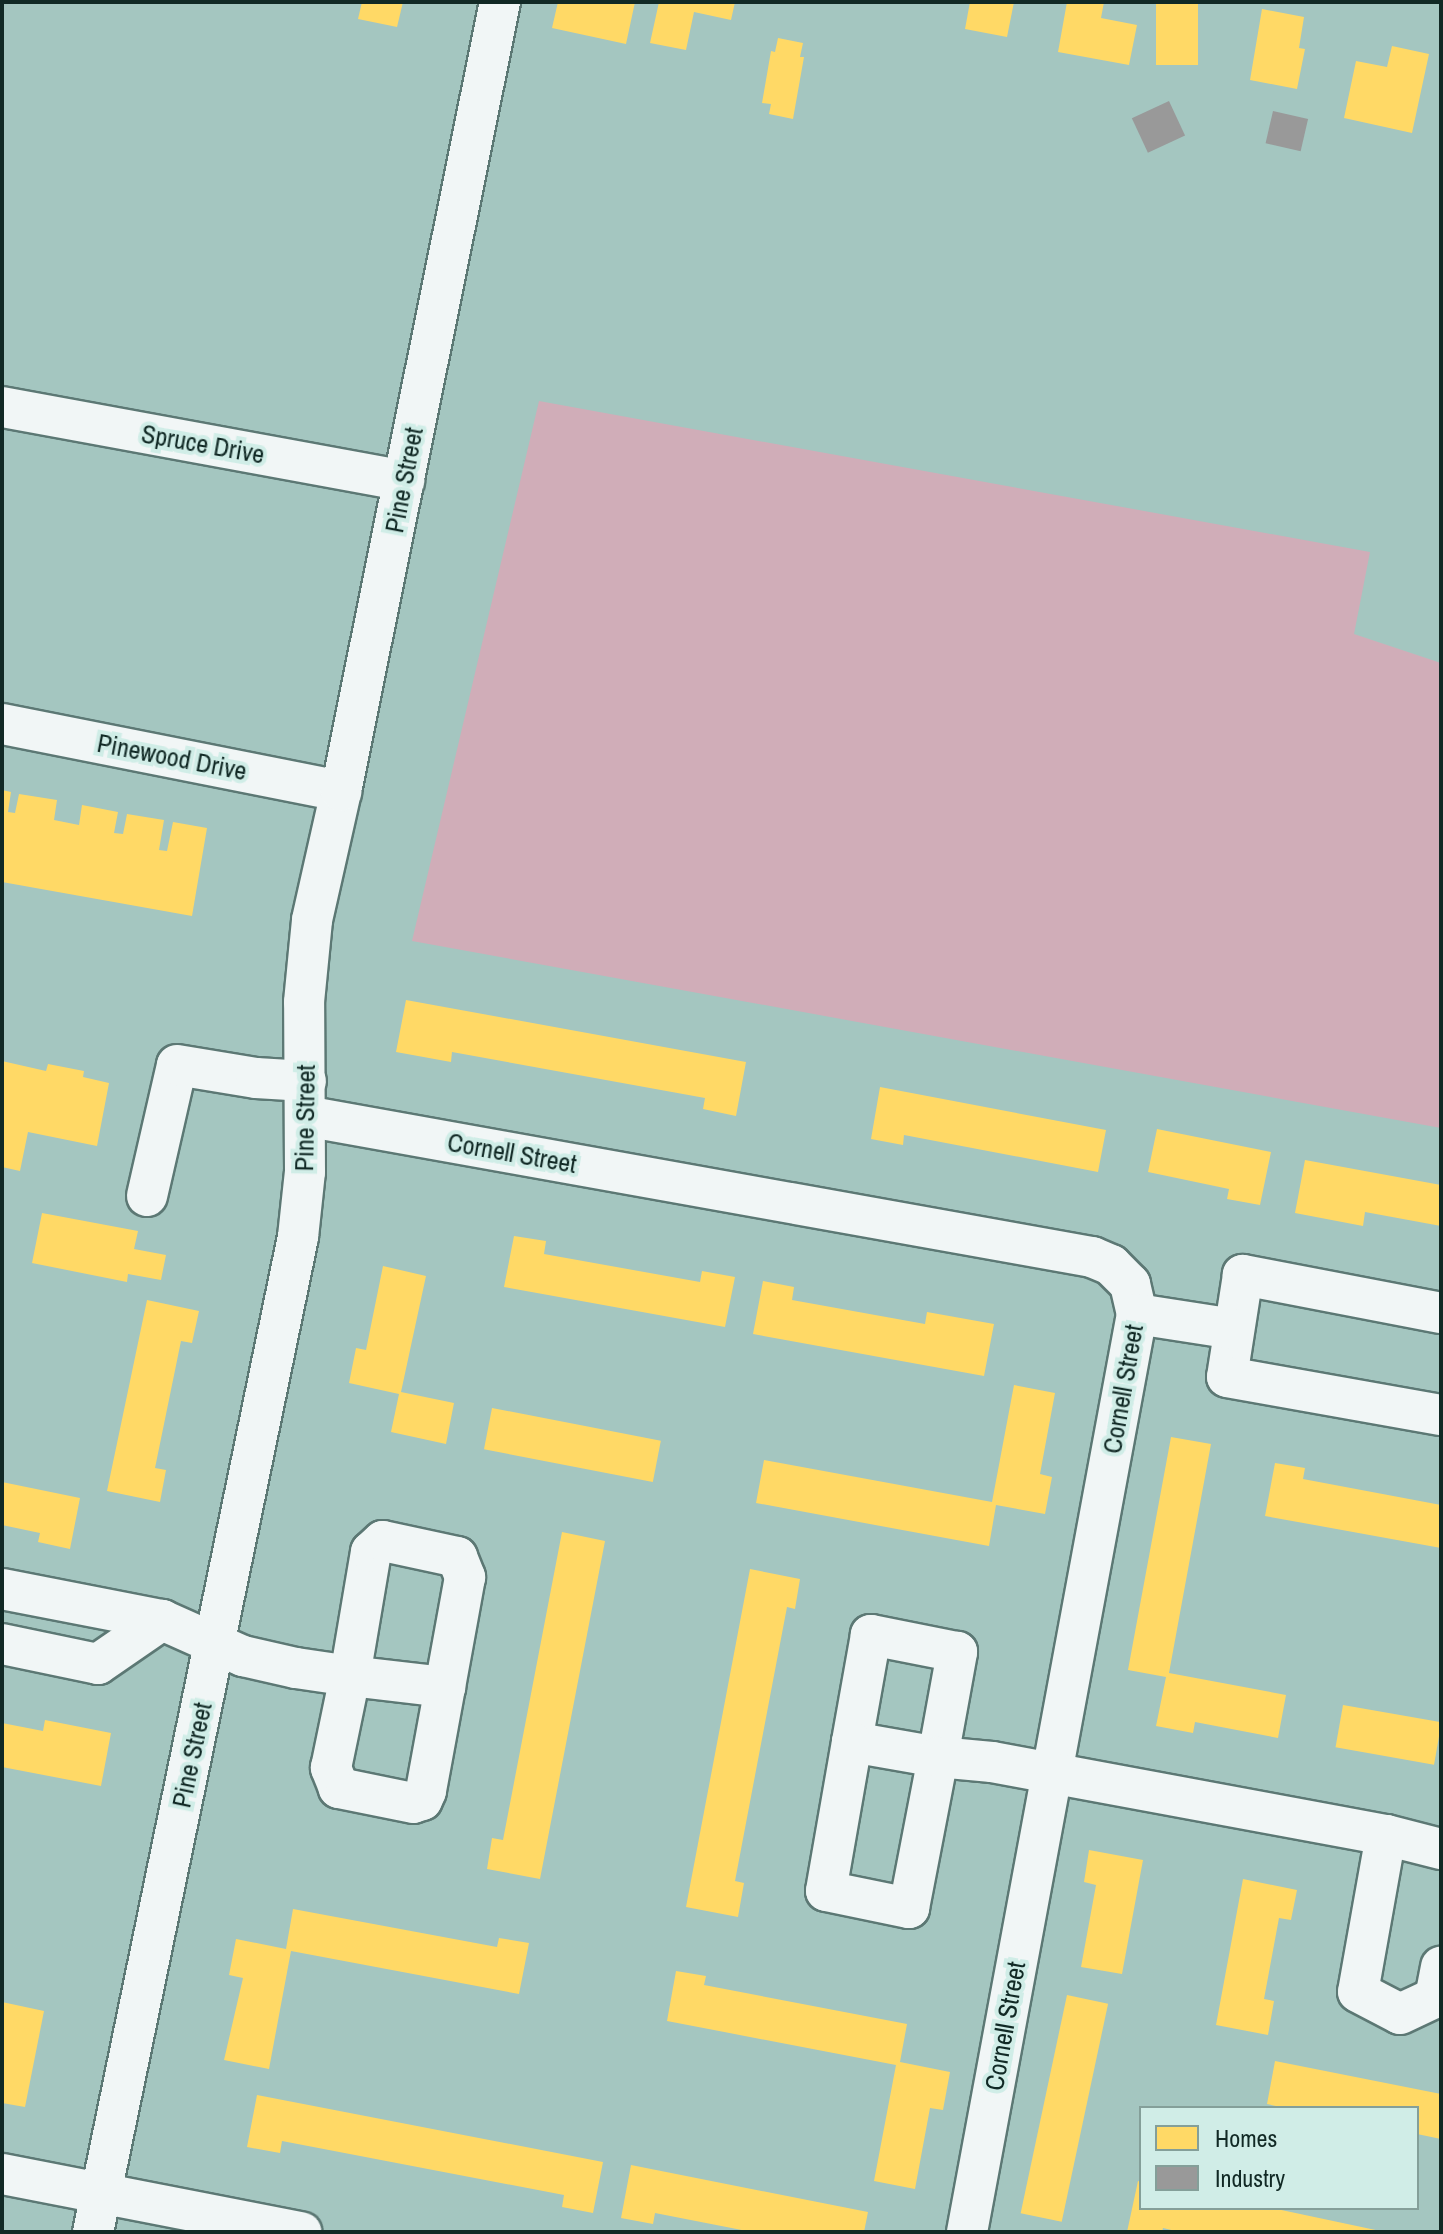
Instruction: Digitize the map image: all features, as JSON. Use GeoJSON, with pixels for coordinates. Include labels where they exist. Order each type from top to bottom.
{"type":"FeatureCollection","features":[{"type":"Feature","properties":{"kind":"street","name":"Pine Street"},"geometry":{"type":"LineString","coordinates":[[93,2232],[298,1237],[306,1098],[304,1002],[310,933],[500,2]]}},
{"type":"Feature","properties":{"kind":"street","name":"Spruce Drive"},"geometry":{"type":"LineString","coordinates":[[2,407],[404,481]]}},
{"type":"Feature","properties":{"kind":"street","name":"Pinewood Drive"},"geometry":{"type":"LineString","coordinates":[[2,724],[341,791]]}},
{"type":"Feature","properties":{"kind":"street","name":"Cornell Street"},"geometry":{"type":"LineString","coordinates":[[147,1196],[177,1065],[256,1078],[306,1098],[1092,1257],[1111,1265],[1130,1284],[1137,1314],[967,2232]]}},
{"type":"Feature","properties":{"kind":"street"},"geometry":{"type":"LineString","coordinates":[[1441,1313],[1243,1275],[1227,1377],[1441,1415]]}},
{"type":"Feature","properties":{"kind":"street"},"geometry":{"type":"LineString","coordinates":[[1137,1314],[1234,1329]]}},
{"type":"Feature","properties":{"kind":"street"},"geometry":{"type":"LineString","coordinates":[[383,1541],[457,1557],[463,1566],[465,1577],[445,1687],[422,1800],[413,1803],[339,1788],[331,1768],[371,1552],[383,1541]]}},
{"type":"Feature","properties":{"kind":"street"},"geometry":{"type":"LineString","coordinates":[[2,1589],[162,1620],[243,1656],[350,1676],[445,1687]]}},
{"type":"Feature","properties":{"kind":"street"},"geometry":{"type":"LineString","coordinates":[[2,1644],[98,1664],[162,1620]]}},
{"type":"Feature","properties":{"kind":"street"},"geometry":{"type":"LineString","coordinates":[[871,1635],[957,1652],[938,1757],[909,1908],[826,1891],[871,1635]]}},
{"type":"Feature","properties":{"kind":"street"},"geometry":{"type":"LineString","coordinates":[[852,1742],[1052,1774],[1386,1835],[1441,1849]]}},
{"type":"Feature","properties":{"kind":"street"},"geometry":{"type":"LineString","coordinates":[[1386,1835],[1358,1992],[1400,2014],[1435,1998],[1441,1967]]}},
{"type":"Feature","properties":{"kind":"street"},"geometry":{"type":"LineString","coordinates":[[2,2174],[301,2232]]}},
{"type":"Feature","properties":{"kind":"shaded area"},"geometry":{"type":"Polygon","coordinates":[[[539,401],[1370,552],[1354,634],[1441,663],[1441,1128],[412,941],[539,401]]]}},
{"type":"Feature","properties":{"kind":"building: Homes"},"geometry":{"type":"Polygon","coordinates":[[[362,2],[403,2],[397,27],[358,19],[362,2]]]}},
{"type":"Feature","properties":{"kind":"building: Homes"},"geometry":{"type":"Polygon","coordinates":[[[558,2],[635,2],[626,44],[552,28],[558,2]]]}},
{"type":"Feature","properties":{"kind":"building: Homes"},"geometry":{"type":"Polygon","coordinates":[[[659,2],[735,2],[731,20],[694,12],[686,50],[650,43],[659,2]]]}},
{"type":"Feature","properties":{"kind":"building: Homes"},"geometry":{"type":"Polygon","coordinates":[[[970,2],[1014,2],[1007,37],[965,29],[970,2]]]}},
{"type":"Feature","properties":{"kind":"building: Homes"},"geometry":{"type":"Polygon","coordinates":[[[1067,2],[1104,2],[1101,18],[1137,25],[1129,65],[1058,52],[1067,2]]]}},
{"type":"Feature","properties":{"kind":"building: Homes"},"geometry":{"type":"Polygon","coordinates":[[[1156,2],[1198,2],[1198,65],[1156,65],[1156,2]]]}},
{"type":"Feature","properties":{"kind":"building: Homes"},"geometry":{"type":"Polygon","coordinates":[[[1262,9],[1304,17],[1299,48],[1305,49],[1297,89],[1250,80],[1262,9]]]}},
{"type":"Feature","properties":{"kind":"building: Homes"},"geometry":{"type":"Polygon","coordinates":[[[778,38],[803,43],[800,57],[804,57],[793,119],[769,114],[771,104],[762,103],[771,51],[775,52],[778,38]]]}},
{"type":"Feature","properties":{"kind":"building: Homes"},"geometry":{"type":"Polygon","coordinates":[[[1392,46],[1429,54],[1412,133],[1344,118],[1356,61],[1387,67],[1392,46]]]}},
{"type":"Feature","properties":{"kind":"building: Homes"},"geometry":{"type":"Polygon","coordinates":[[[2,790],[11,792],[8,812],[15,813],[19,794],[57,800],[54,820],[79,825],[82,805],[118,812],[114,833],[123,834],[127,814],[164,820],[159,850],[167,851],[173,822],[207,828],[192,916],[2,882],[2,790]]]}},
{"type":"Feature","properties":{"kind":"building: Homes"},"geometry":{"type":"Polygon","coordinates":[[[406,1000],[746,1062],[736,1116],[703,1109],[705,1098],[452,1052],[451,1062],[396,1052],[406,1000]]]}},
{"type":"Feature","properties":{"kind":"building: Homes"},"geometry":{"type":"Polygon","coordinates":[[[2,1061],[46,1071],[48,1064],[84,1071],[83,1077],[109,1083],[97,1146],[28,1132],[20,1171],[2,1167],[2,1061]]]}},
{"type":"Feature","properties":{"kind":"building: Homes"},"geometry":{"type":"Polygon","coordinates":[[[880,1087],[1106,1130],[1098,1172],[904,1135],[903,1145],[871,1139],[880,1087]]]}},
{"type":"Feature","properties":{"kind":"building: Homes"},"geometry":{"type":"Polygon","coordinates":[[[1157,1129],[1271,1152],[1260,1205],[1227,1199],[1229,1189],[1148,1172],[1157,1129]]]}},
{"type":"Feature","properties":{"kind":"building: Homes"},"geometry":{"type":"Polygon","coordinates":[[[1305,1160],[1441,1185],[1441,1226],[1365,1212],[1363,1226],[1295,1213],[1305,1160]]]}},
{"type":"Feature","properties":{"kind":"building: Homes"},"geometry":{"type":"Polygon","coordinates":[[[42,1213],[138,1231],[134,1249],[166,1255],[161,1280],[128,1274],[127,1282],[32,1263],[42,1213]]]}},
{"type":"Feature","properties":{"kind":"building: Homes"},"geometry":{"type":"Polygon","coordinates":[[[514,1236],[546,1241],[544,1254],[700,1282],[702,1271],[735,1277],[725,1327],[504,1287],[514,1236]]]}},
{"type":"Feature","properties":{"kind":"building: Homes"},"geometry":{"type":"Polygon","coordinates":[[[383,1266],[426,1276],[401,1392],[454,1403],[446,1444],[391,1432],[399,1394],[349,1383],[356,1348],[366,1350],[383,1266]]]}},
{"type":"Feature","properties":{"kind":"building: Homes"},"geometry":{"type":"Polygon","coordinates":[[[763,1281],[794,1287],[792,1300],[925,1324],[927,1312],[994,1324],[984,1376],[753,1334],[763,1281]]]}},
{"type":"Feature","properties":{"kind":"building: Homes"},"geometry":{"type":"Polygon","coordinates":[[[147,1300],[199,1311],[192,1343],[181,1341],[155,1468],[166,1470],[160,1502],[107,1491],[147,1300]]]}},
{"type":"Feature","properties":{"kind":"building: Homes"},"geometry":{"type":"Polygon","coordinates":[[[1014,1385],[1055,1393],[1040,1474],[1052,1477],[1045,1514],[996,1505],[989,1546],[756,1503],[764,1460],[992,1502],[1014,1385]]]}},
{"type":"Feature","properties":{"kind":"building: Homes"},"geometry":{"type":"Polygon","coordinates":[[[492,1408],[661,1441],[653,1482],[484,1449],[492,1408]]]}},
{"type":"Feature","properties":{"kind":"building: Homes"},"geometry":{"type":"Polygon","coordinates":[[[1171,1437],[1211,1444],[1169,1673],[1286,1695],[1278,1738],[1195,1722],[1193,1733],[1156,1726],[1166,1677],[1128,1670],[1171,1437]]]}},
{"type":"Feature","properties":{"kind":"building: Homes"},"geometry":{"type":"Polygon","coordinates":[[[1275,1463],[1305,1468],[1303,1479],[1441,1505],[1441,1548],[1265,1516],[1275,1463]]]}},
{"type":"Feature","properties":{"kind":"building: Homes"},"geometry":{"type":"Polygon","coordinates":[[[2,1482],[80,1498],[70,1549],[38,1542],[40,1533],[2,1525],[2,1482]]]}},
{"type":"Feature","properties":{"kind":"building: Homes"},"geometry":{"type":"Polygon","coordinates":[[[562,1532],[605,1541],[540,1879],[487,1869],[492,1838],[503,1840],[562,1532]]]}},
{"type":"Feature","properties":{"kind":"building: Homes"},"geometry":{"type":"Polygon","coordinates":[[[750,1569],[800,1579],[795,1609],[787,1607],[735,1881],[744,1883],[738,1917],[686,1907],[750,1569]]]}},
{"type":"Feature","properties":{"kind":"building: Homes"},"geometry":{"type":"Polygon","coordinates":[[[1343,1705],[1441,1722],[1434,1765],[1336,1747],[1343,1705]]]}},
{"type":"Feature","properties":{"kind":"building: Homes"},"geometry":{"type":"Polygon","coordinates":[[[45,1720],[111,1733],[101,1786],[2,1767],[2,1723],[43,1731],[45,1720]]]}},
{"type":"Feature","properties":{"kind":"building: Homes"},"geometry":{"type":"Polygon","coordinates":[[[1089,1850],[1143,1860],[1122,1974],[1081,1967],[1096,1885],[1084,1882],[1089,1850]]]}},
{"type":"Feature","properties":{"kind":"building: Homes"},"geometry":{"type":"Polygon","coordinates":[[[1243,1879],[1297,1890],[1291,1920],[1279,1918],[1264,1999],[1274,2001],[1268,2035],[1216,2025],[1243,1879]]]}},
{"type":"Feature","properties":{"kind":"building: Homes"},"geometry":{"type":"Polygon","coordinates":[[[293,1909],[497,1947],[499,1938],[529,1943],[519,1994],[291,1951],[269,2069],[224,2060],[243,1978],[229,1975],[236,1939],[286,1949],[293,1909]]]}},
{"type":"Feature","properties":{"kind":"building: Homes"},"geometry":{"type":"Polygon","coordinates":[[[676,1971],[706,1976],[704,1985],[907,2024],[900,2062],[950,2072],[943,2110],[930,2108],[915,2189],[874,2181],[896,2065],[667,2021],[676,1971]]]}},
{"type":"Feature","properties":{"kind":"building: Homes"},"geometry":{"type":"Polygon","coordinates":[[[1067,1995],[1108,2004],[1062,2222],[1021,2213],[1067,1995]]]}},
{"type":"Feature","properties":{"kind":"building: Homes"},"geometry":{"type":"Polygon","coordinates":[[[2,2002],[44,2011],[25,2107],[2,2103],[2,2002]]]}},
{"type":"Feature","properties":{"kind":"building: Homes"},"geometry":{"type":"Polygon","coordinates":[[[1275,2061],[1441,2094],[1441,2139],[1419,2134],[1419,2106],[1267,2104],[1275,2061]]]}},
{"type":"Feature","properties":{"kind":"building: Homes"},"geometry":{"type":"Polygon","coordinates":[[[257,2095],[603,2162],[593,2213],[562,2207],[564,2195],[282,2141],[280,2153],[247,2147],[257,2095]]]}},
{"type":"Feature","properties":{"kind":"building: Homes"},"geometry":{"type":"Polygon","coordinates":[[[631,2165],[868,2212],[864,2232],[752,2232],[655,2213],[653,2224],[621,2218],[631,2165]]]}},
{"type":"Feature","properties":{"kind":"building: Homes"},"geometry":{"type":"Polygon","coordinates":[[[1138,2181],[1139,2210],[1281,2210],[1385,2232],[1180,2232],[1163,2228],[1162,2232],[1127,2232],[1138,2181]]]}},
{"type":"Feature","properties":{"kind":"building: Industry"},"geometry":{"type":"Polygon","coordinates":[[[1169,101],[1185,135],[1148,153],[1132,118],[1169,101]]]}},
{"type":"Feature","properties":{"kind":"building: Industry"},"geometry":{"type":"Polygon","coordinates":[[[1273,111],[1308,119],[1301,151],[1266,143],[1273,111]]]}}]}
